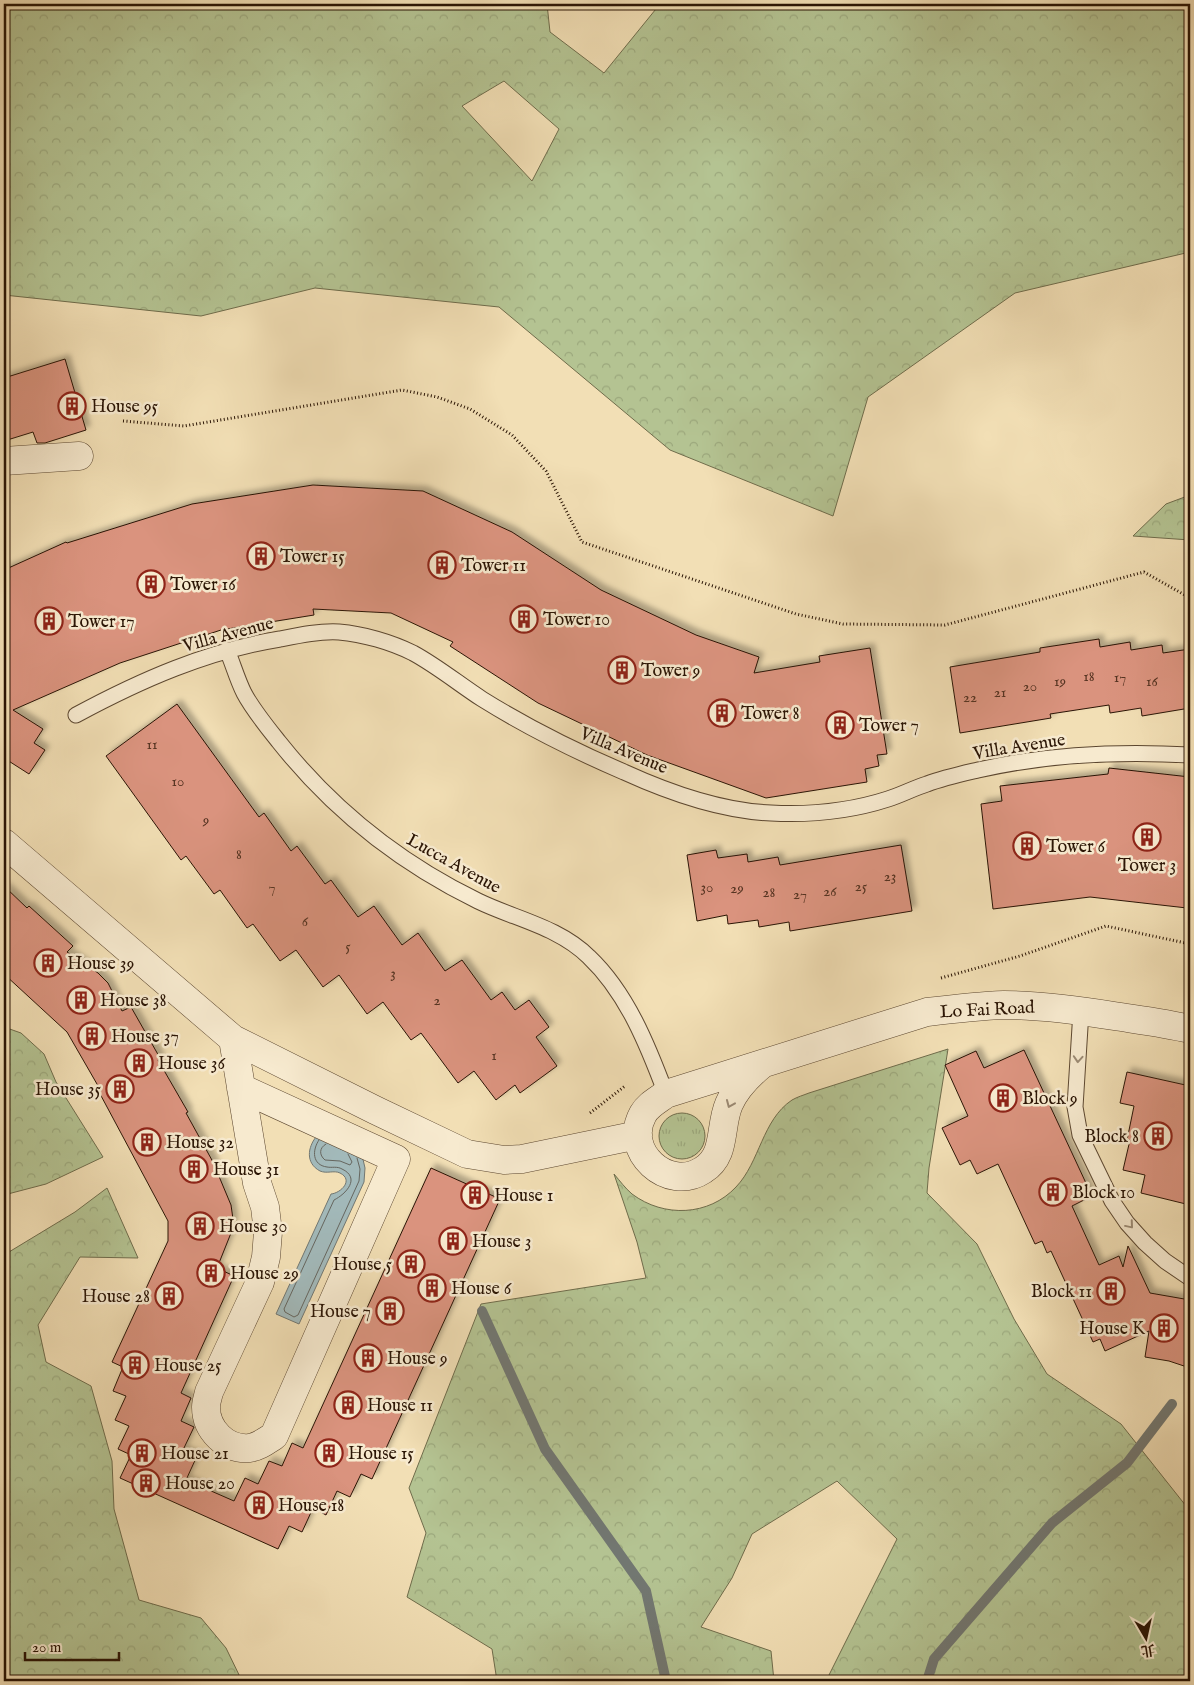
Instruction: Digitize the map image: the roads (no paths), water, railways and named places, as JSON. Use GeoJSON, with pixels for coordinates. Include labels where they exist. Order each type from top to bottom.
{"type":"FeatureCollection","features":[{"type":"Feature","properties":{"kind":"street"},"geometry":{"type":"LineString","coordinates":[[4,461],[79,456]]}},
{"type":"Feature","properties":{"kind":"street"},"geometry":{"type":"LineString","coordinates":[[4,843],[233,1039],[312,1080],[467,1154],[504,1160],[522,1159],[638,1134]]}},
{"type":"Feature","properties":{"kind":"street","name":"Lo Fai Road"},"geometry":{"type":"LineString","coordinates":[[760,1066],[736,1090],[724,1121],[719,1151],[713,1162],[703,1170],[691,1175],[678,1177],[654,1168],[646,1159],[640,1147],[638,1134],[643,1114],[649,1106],[666,1094],[927,1012],[965,1007],[1004,1005],[1043,1007],[1169,1024],[1190,1029]]}},
{"type":"Feature","properties":{"kind":"street"},"geometry":{"type":"LineString","coordinates":[[233,1039],[241,1088],[257,1183],[265,1207],[268,1232],[266,1257],[260,1282],[209,1392],[206,1405],[207,1419],[213,1432],[223,1441],[249,1448],[263,1444],[274,1436],[396,1159],[241,1088]]}},
{"type":"Feature","properties":{"kind":"lane","name":"Villa Avenue"},"geometry":{"type":"LineString","coordinates":[[76,716],[120,691],[167,671],[227,650],[314,633],[339,632],[364,636],[412,652],[481,698],[531,728],[582,754],[636,778],[690,798],[729,808],[769,813],[809,813],[850,808],[889,799],[926,784],[980,769],[1035,760],[1091,754],[1146,752],[1190,755]]}},
{"type":"Feature","properties":{"kind":"lane","name":"Lucca Avenue"},"geometry":{"type":"LineString","coordinates":[[227,650],[244,694],[268,729],[297,765],[363,829],[439,881],[480,902],[546,928],[568,940],[588,955],[605,974],[627,1009],[654,1060],[666,1094]]}},
{"type":"Feature","properties":{"kind":"lane"},"geometry":{"type":"LineString","coordinates":[[1081,1011],[1075,1100],[1080,1135],[1112,1201],[1127,1223],[1165,1261],[1190,1278]]}},
{"type":"Feature","properties":{"kind":"water"},"geometry":{"type":"Polygon","coordinates":[[[316,1137],[362,1155],[365,1168],[364,1182],[299,1324],[276,1314],[331,1194],[342,1189],[346,1182],[344,1176],[340,1173],[320,1171],[312,1164],[309,1155],[311,1145],[316,1137]]]}},
{"type":"Feature","properties":{"kind":"waterway"},"geometry":{"type":"LineString","coordinates":[[482,1311],[545,1449],[646,1591],[666,1681]]}},
{"type":"Feature","properties":{"kind":"waterway"},"geometry":{"type":"LineString","coordinates":[[927,1681],[934,1659],[1052,1523],[1127,1463],[1172,1404]]}},
{"type":"Feature","properties":{"kind":"place","name":"House 95"},"geometry":{"type":"Point","coordinates":[72,406]}},
{"type":"Feature","properties":{"kind":"place","name":"Tower 15"},"geometry":{"type":"Point","coordinates":[261,556]}},
{"type":"Feature","properties":{"kind":"place","name":"Tower 11"},"geometry":{"type":"Point","coordinates":[442,565]}},
{"type":"Feature","properties":{"kind":"place","name":"Tower 16"},"geometry":{"type":"Point","coordinates":[151,584]}},
{"type":"Feature","properties":{"kind":"place","name":"Tower 10"},"geometry":{"type":"Point","coordinates":[524,619]}},
{"type":"Feature","properties":{"kind":"place","name":"Tower 17"},"geometry":{"type":"Point","coordinates":[49,621]}},
{"type":"Feature","properties":{"kind":"place","name":"Tower 9"},"geometry":{"type":"Point","coordinates":[622,670]}},
{"type":"Feature","properties":{"kind":"place","name":"Tower 8"},"geometry":{"type":"Point","coordinates":[722,713]}},
{"type":"Feature","properties":{"kind":"place","name":"Tower 7"},"geometry":{"type":"Point","coordinates":[840,725]}},
{"type":"Feature","properties":{"kind":"place","name":"Tower 3"},"geometry":{"type":"Point","coordinates":[1147,837]}},
{"type":"Feature","properties":{"kind":"place","name":"Tower 6"},"geometry":{"type":"Point","coordinates":[1027,846]}},
{"type":"Feature","properties":{"kind":"place","name":"House 39"},"geometry":{"type":"Point","coordinates":[48,963]}},
{"type":"Feature","properties":{"kind":"place","name":"House 38"},"geometry":{"type":"Point","coordinates":[81,1000]}},
{"type":"Feature","properties":{"kind":"place","name":"House 37"},"geometry":{"type":"Point","coordinates":[92,1036]}},
{"type":"Feature","properties":{"kind":"place","name":"House 36"},"geometry":{"type":"Point","coordinates":[139,1063]}},
{"type":"Feature","properties":{"kind":"place","name":"House 35"},"geometry":{"type":"Point","coordinates":[120,1089]}},
{"type":"Feature","properties":{"kind":"place","name":"Block 9"},"geometry":{"type":"Point","coordinates":[1003,1098]}},
{"type":"Feature","properties":{"kind":"place","name":"Block 8"},"geometry":{"type":"Point","coordinates":[1158,1136]}},
{"type":"Feature","properties":{"kind":"place","name":"House 32"},"geometry":{"type":"Point","coordinates":[147,1142]}},
{"type":"Feature","properties":{"kind":"place","name":"House 31"},"geometry":{"type":"Point","coordinates":[194,1169]}},
{"type":"Feature","properties":{"kind":"place","name":"Block 10"},"geometry":{"type":"Point","coordinates":[1053,1192]}},
{"type":"Feature","properties":{"kind":"place","name":"House 1"},"geometry":{"type":"Point","coordinates":[475,1195]}},
{"type":"Feature","properties":{"kind":"place","name":"House 30"},"geometry":{"type":"Point","coordinates":[200,1226]}},
{"type":"Feature","properties":{"kind":"place","name":"House 3"},"geometry":{"type":"Point","coordinates":[453,1241]}},
{"type":"Feature","properties":{"kind":"place","name":"House 5"},"geometry":{"type":"Point","coordinates":[411,1264]}},
{"type":"Feature","properties":{"kind":"place","name":"House 29"},"geometry":{"type":"Point","coordinates":[211,1273]}},
{"type":"Feature","properties":{"kind":"place","name":"House 6"},"geometry":{"type":"Point","coordinates":[432,1288]}},
{"type":"Feature","properties":{"kind":"place","name":"Block 11"},"geometry":{"type":"Point","coordinates":[1111,1291]}},
{"type":"Feature","properties":{"kind":"place","name":"House 28"},"geometry":{"type":"Point","coordinates":[169,1296]}},
{"type":"Feature","properties":{"kind":"place","name":"House 7"},"geometry":{"type":"Point","coordinates":[390,1311]}},
{"type":"Feature","properties":{"kind":"place","name":"House K"},"geometry":{"type":"Point","coordinates":[1164,1328]}},
{"type":"Feature","properties":{"kind":"place","name":"House 9"},"geometry":{"type":"Point","coordinates":[368,1358]}},
{"type":"Feature","properties":{"kind":"place","name":"House 25"},"geometry":{"type":"Point","coordinates":[135,1365]}},
{"type":"Feature","properties":{"kind":"place","name":"House 11"},"geometry":{"type":"Point","coordinates":[348,1405]}},
{"type":"Feature","properties":{"kind":"place","name":"House 21"},"geometry":{"type":"Point","coordinates":[142,1453]}},
{"type":"Feature","properties":{"kind":"place","name":"House 15"},"geometry":{"type":"Point","coordinates":[329,1453]}},
{"type":"Feature","properties":{"kind":"place","name":"House 20"},"geometry":{"type":"Point","coordinates":[146,1483]}},
{"type":"Feature","properties":{"kind":"place","name":"House 18"},"geometry":{"type":"Point","coordinates":[259,1505]}}]}
